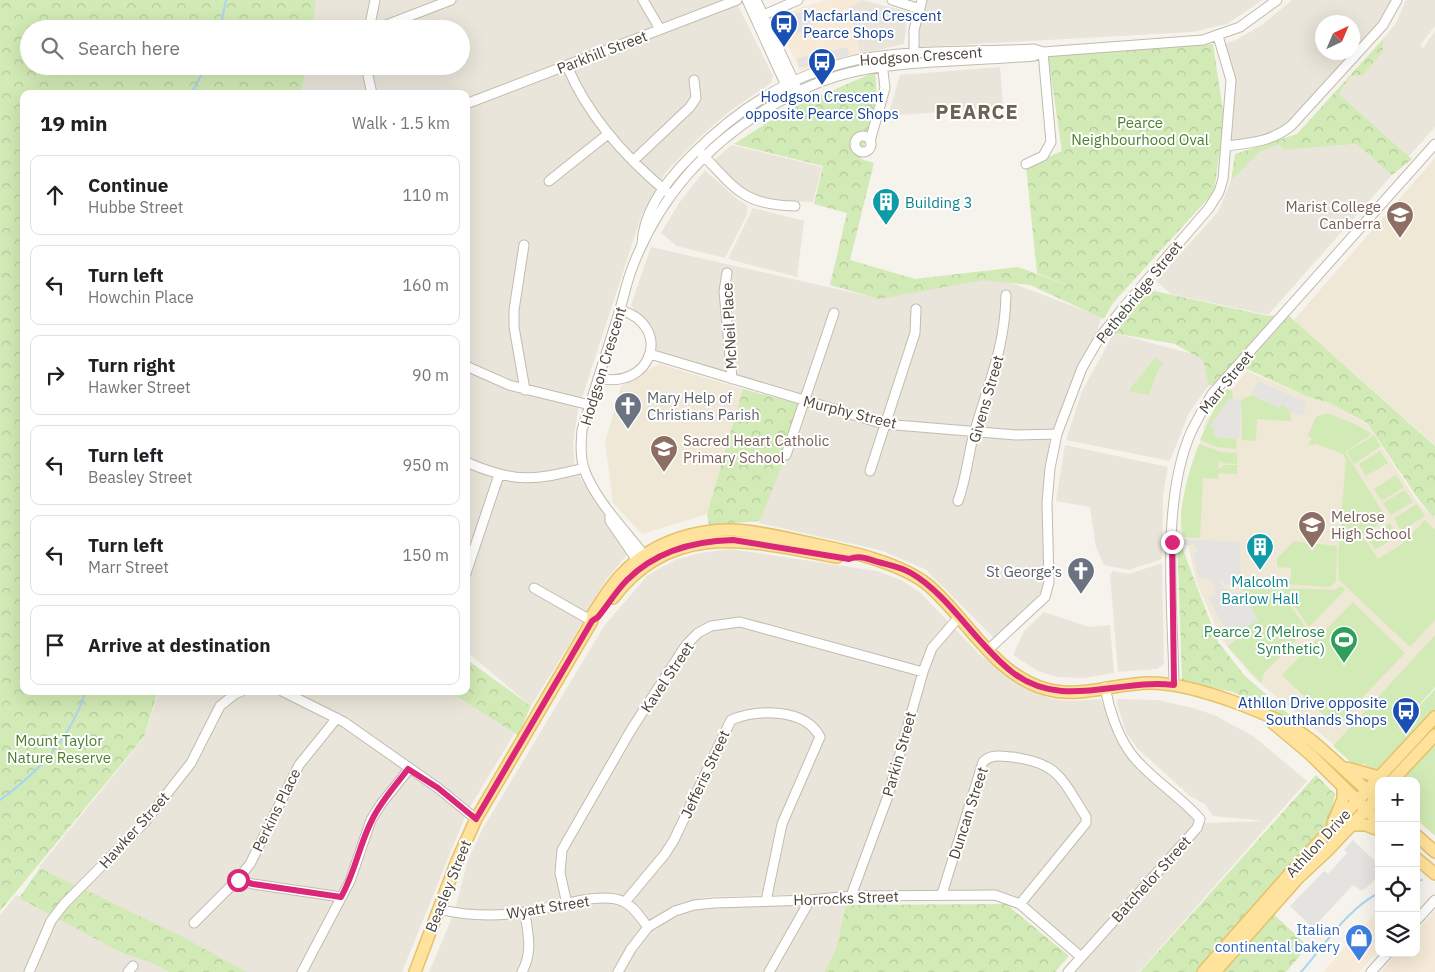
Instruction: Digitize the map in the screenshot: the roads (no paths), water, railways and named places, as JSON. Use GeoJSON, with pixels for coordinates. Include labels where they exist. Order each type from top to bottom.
{"type":"FeatureCollection","features":[{"type":"Feature","properties":{"kind":"main road","name":"Beasley Street"},"geometry":{"type":"LineString","coordinates":[[415,972],[438,909],[476,819],[592,621],[598,617],[643,561],[684,547],[715,540],[733,540],[849,559],[858,556],[910,573],[928,586],[988,650],[1012,672],[1028,682],[1046,689],[1065,693],[1151,683],[1174,685],[1205,692],[1284,723],[1310,740],[1375,796]]}},
{"type":"Feature","properties":{"kind":"main road","name":"Beasley Street"},"geometry":{"type":"LineString","coordinates":[[1264,716],[1310,754],[1375,818]]}},
{"type":"Feature","properties":{"kind":"main road","name":"Athllon Drive"},"geometry":{"type":"LineString","coordinates":[[1379,777],[1435,717]]}},
{"type":"Feature","properties":{"kind":"main road"},"geometry":{"type":"LineString","coordinates":[[1400,776],[1435,735]]}},
{"type":"Feature","properties":{"kind":"main road"},"geometry":{"type":"LineString","coordinates":[[1335,762],[1353,772],[1379,777]]}},
{"type":"Feature","properties":{"kind":"main road","name":"Athllon Drive"},"geometry":{"type":"LineString","coordinates":[[1203,972],[1375,781]]}},
{"type":"Feature","properties":{"kind":"main road"},"geometry":{"type":"LineString","coordinates":[[1331,829],[1343,799],[1344,787]]}},
{"type":"Feature","properties":{"kind":"main road","name":"Athllon Drive"},"geometry":{"type":"LineString","coordinates":[[1215,972],[1297,879],[1375,801]]}},
{"type":"Feature","properties":{"kind":"main road"},"geometry":{"type":"LineString","coordinates":[[1351,825],[1375,829]]}},
{"type":"Feature","properties":{"kind":"main road"},"geometry":{"type":"LineString","coordinates":[[1420,839],[1435,852]]}},
{"type":"Feature","properties":{"kind":"main road"},"geometry":{"type":"LineString","coordinates":[[1420,861],[1435,874]]}},
{"type":"Feature","properties":{"kind":"street"},"geometry":{"type":"LineString","coordinates":[[371,20],[375,0]]}},
{"type":"Feature","properties":{"kind":"street"},"geometry":{"type":"LineString","coordinates":[[399,20],[451,0]]}},
{"type":"Feature","properties":{"kind":"street"},"geometry":{"type":"LineString","coordinates":[[643,0],[660,29]]}},
{"type":"Feature","properties":{"kind":"street","name":"Parkhill Street"},"geometry":{"type":"LineString","coordinates":[[470,102],[737,0]]}},
{"type":"Feature","properties":{"kind":"street"},"geometry":{"type":"LineString","coordinates":[[747,0],[759,17],[794,93]]}},
{"type":"Feature","properties":{"kind":"street"},"geometry":{"type":"LineString","coordinates":[[756,0],[759,17]]}},
{"type":"Feature","properties":{"kind":"street"},"geometry":{"type":"LineString","coordinates":[[759,17],[798,0]]}},
{"type":"Feature","properties":{"kind":"street"},"geometry":{"type":"LineString","coordinates":[[892,0],[921,4],[914,30],[914,65]]}},
{"type":"Feature","properties":{"kind":"street","name":"Hodgson Crescent"},"geometry":{"type":"LineString","coordinates":[[643,561],[610,521],[610,513],[593,488],[584,468],[581,450],[582,430],[631,272],[642,245],[670,195],[704,156],[742,124],[794,93],[838,76],[882,68],[1034,56],[1043,52],[1189,42],[1218,36],[1251,20],[1277,0]]}},
{"type":"Feature","properties":{"kind":"street"},"geometry":{"type":"LineString","coordinates":[[1226,146],[1268,139],[1291,126],[1383,25],[1398,0]]}},
{"type":"Feature","properties":{"kind":"street","name":"Pethebridge Street"},"geometry":{"type":"LineString","coordinates":[[988,650],[1045,597],[1049,582],[1047,503],[1050,468],[1057,434],[1082,368],[1100,337],[1209,208],[1219,192],[1223,179],[1231,80],[1218,36]]}},
{"type":"Feature","properties":{"kind":"street","name":"Hodgson Crescent"},"geometry":{"type":"LineString","coordinates":[[642,245],[642,231],[663,188],[698,149],[735,116],[790,83],[856,60],[914,54],[1034,49],[1043,52]]}},
{"type":"Feature","properties":{"kind":"street"},"geometry":{"type":"LineString","coordinates":[[1026,164],[1043,156],[1051,142],[1043,52]]}},
{"type":"Feature","properties":{"kind":"street"},"geometry":{"type":"LineString","coordinates":[[870,141],[885,88],[881,58]]}},
{"type":"Feature","properties":{"kind":"street"},"geometry":{"type":"LineString","coordinates":[[567,66],[580,92],[608,134],[633,162],[670,195]]}},
{"type":"Feature","properties":{"kind":"street"},"geometry":{"type":"LineString","coordinates":[[368,75],[371,90]]}},
{"type":"Feature","properties":{"kind":"street"},"geometry":{"type":"LineString","coordinates":[[633,162],[690,107],[696,98],[694,80]]}},
{"type":"Feature","properties":{"kind":"street"},"geometry":{"type":"LineString","coordinates":[[549,181],[608,134]]}},
{"type":"Feature","properties":{"kind":"street","name":"Marr Street"},"geometry":{"type":"LineString","coordinates":[[1174,685],[1172,535],[1174,491],[1181,461],[1198,417],[1212,394],[1435,144]]}},
{"type":"Feature","properties":{"kind":"street"},"geometry":{"type":"LineString","coordinates":[[698,149],[744,196],[763,204],[795,206]]}},
{"type":"Feature","properties":{"kind":"street"},"geometry":{"type":"LineString","coordinates":[[524,245],[514,310],[514,328],[525,390]]}},
{"type":"Feature","properties":{"kind":"street","name":"McNeil Place"},"geometry":{"type":"LineString","coordinates":[[727,273],[724,291],[732,379]]}},
{"type":"Feature","properties":{"kind":"street","name":"Givens Street"},"geometry":{"type":"LineString","coordinates":[[958,501],[965,482],[975,430],[999,358],[1003,338],[1006,295]]}},
{"type":"Feature","properties":{"kind":"street"},"geometry":{"type":"LineString","coordinates":[[870,471],[914,333],[916,309]]}},
{"type":"Feature","properties":{"kind":"street"},"geometry":{"type":"LineString","coordinates":[[598,378],[614,381],[628,378],[645,364],[650,354],[650,337],[643,323],[634,314],[620,310]]}},
{"type":"Feature","properties":{"kind":"street"},"geometry":{"type":"LineString","coordinates":[[786,455],[834,313]]}},
{"type":"Feature","properties":{"kind":"street","name":"Murphy Street"},"geometry":{"type":"LineString","coordinates":[[650,354],[884,424],[975,430],[1016,435],[1057,434]]}},
{"type":"Feature","properties":{"kind":"street"},"geometry":{"type":"LineString","coordinates":[[470,368],[525,390],[590,405]]}},
{"type":"Feature","properties":{"kind":"street"},"geometry":{"type":"LineString","coordinates":[[470,464],[499,475],[521,478],[546,478],[584,468]]}},
{"type":"Feature","properties":{"kind":"street"},"geometry":{"type":"LineString","coordinates":[[470,560],[499,475]]}},
{"type":"Feature","properties":{"kind":"street"},"geometry":{"type":"LineString","coordinates":[[534,588],[592,621]]}},
{"type":"Feature","properties":{"kind":"street","name":"Parkin Street"},"geometry":{"type":"LineString","coordinates":[[851,896],[888,796],[922,672],[938,638],[958,618]]}},
{"type":"Feature","properties":{"kind":"street","name":"Kavel Street"},"geometry":{"type":"LineString","coordinates":[[568,904],[560,873],[562,850],[631,730],[686,645],[698,633],[711,626],[726,622],[740,622],[922,672]]}},
{"type":"Feature","properties":{"kind":"street","name":"Batchelor Street"},"geometry":{"type":"LineString","coordinates":[[1068,972],[1197,828],[1200,818],[1133,756],[1122,738],[1108,699],[1106,687]]}},
{"type":"Feature","properties":{"kind":"street","name":"Hawker Street"},"geometry":{"type":"LineString","coordinates":[[29,972],[52,921],[64,904],[144,823],[191,762],[220,706],[234,695]]}},
{"type":"Feature","properties":{"kind":"street"},"geometry":{"type":"LineString","coordinates":[[290,695],[337,718],[438,788],[476,819]]}},
{"type":"Feature","properties":{"kind":"street","name":"Jefferis Street"},"geometry":{"type":"LineString","coordinates":[[625,902],[665,854],[674,840],[732,720],[741,716],[772,712],[782,713],[808,724],[815,728],[820,737],[782,824],[766,901]]}},
{"type":"Feature","properties":{"kind":"street","name":"Perkins Place"},"geometry":{"type":"LineString","coordinates":[[194,923],[238,880],[250,864],[299,764],[337,718]]}},
{"type":"Feature","properties":{"kind":"street","name":"Duncan Street"},"geometry":{"type":"LineString","coordinates":[[942,894],[983,762],[987,758],[994,756],[1028,759],[1051,767],[1060,776],[1086,817],[1086,824],[1020,904]]}},
{"type":"Feature","properties":{"kind":"street"},"geometry":{"type":"LineString","coordinates":[[302,972],[350,881],[371,820],[408,769]]}},
{"type":"Feature","properties":{"kind":"street"},"geometry":{"type":"LineString","coordinates":[[238,880],[253,884],[341,897]]}},
{"type":"Feature","properties":{"kind":"street","name":"Horrocks Street"},"geometry":{"type":"LineString","coordinates":[[618,972],[631,949],[648,927],[675,911],[694,905],[810,900],[851,896],[995,895],[1020,904],[1081,957]]}},
{"type":"Feature","properties":{"kind":"street","name":"Wyatt Street"},"geometry":{"type":"LineString","coordinates":[[438,909],[461,915],[525,913],[604,898],[625,902]]}},
{"type":"Feature","properties":{"kind":"street"},"geometry":{"type":"LineString","coordinates":[[769,972],[810,900]]}},
{"type":"Feature","properties":{"kind":"street"},"geometry":{"type":"LineString","coordinates":[[1420,917],[1435,900]]}},
{"type":"Feature","properties":{"kind":"street"},"geometry":{"type":"LineString","coordinates":[[625,902],[648,927]]}},
{"type":"Feature","properties":{"kind":"street"},"geometry":{"type":"LineString","coordinates":[[522,972],[529,955],[530,942],[525,913]]}},
{"type":"Feature","properties":{"kind":"street"},"geometry":{"type":"LineString","coordinates":[[1371,972],[1384,957]]}},
{"type":"Feature","properties":{"kind":"waterway"},"geometry":{"type":"LineString","coordinates":[[222,20],[226,0]]}},
{"type":"Feature","properties":{"kind":"waterway"},"geometry":{"type":"LineString","coordinates":[[193,90],[201,75]]}},
{"type":"Feature","properties":{"kind":"waterway"},"geometry":{"type":"LineString","coordinates":[[0,800],[15,789],[52,753],[71,724],[84,695]]}},
{"type":"Feature","properties":{"kind":"waterway"},"geometry":{"type":"LineString","coordinates":[[1301,972],[1337,928],[1357,908],[1375,895]]}},
{"type":"Feature","properties":{"kind":"place","name":"Macfarland Crescent Pearce Shops"},"geometry":{"type":"Point","coordinates":[784,48]}},
{"type":"Feature","properties":{"kind":"place","name":"Hodgson Crescent opposite Pearce Shops"},"geometry":{"type":"Point","coordinates":[822,86]}},
{"type":"Feature","properties":{"kind":"place","name":"Building 3"},"geometry":{"type":"Point","coordinates":[886,226]}},
{"type":"Feature","properties":{"kind":"place","name":"Marist College Canberra"},"geometry":{"type":"Point","coordinates":[1400,239]}},
{"type":"Feature","properties":{"kind":"place","name":"Mary Help of Christians Parish"},"geometry":{"type":"Point","coordinates":[628,430]}},
{"type":"Feature","properties":{"kind":"place","name":"Sacred Heart Catholic Primary School"},"geometry":{"type":"Point","coordinates":[664,473]}},
{"type":"Feature","properties":{"kind":"place","name":"Melrose High School"},"geometry":{"type":"Point","coordinates":[1312,549]}},
{"type":"Feature","properties":{"kind":"place","name":"Malcolm Barlow Hall"},"geometry":{"type":"Point","coordinates":[1260,571]}},
{"type":"Feature","properties":{"kind":"place","name":"St George’s"},"geometry":{"type":"Point","coordinates":[1081,595]}},
{"type":"Feature","properties":{"kind":"place","name":"Pearce 2 (Melrose Synthetic)"},"geometry":{"type":"Point","coordinates":[1344,664]}},
{"type":"Feature","properties":{"kind":"place","name":"Athllon Drive opposite Southlands Shops"},"geometry":{"type":"Point","coordinates":[1406,735]}},
{"type":"Feature","properties":{"kind":"place","name":"Italian continental bakery"},"geometry":{"type":"Point","coordinates":[1359,962]}},
{"type":"Feature","properties":{"kind":"district","name":"PEARCE"},"geometry":{"type":"Point","coordinates":[977,111]}},
{"type":"Feature","properties":{"kind":"park label","name":"Pearce Neighbourhood Oval"},"geometry":{"type":"Point","coordinates":[1140,130]}},
{"type":"Feature","properties":{"kind":"park label","name":"Mount Taylor Nature Reserve"},"geometry":{"type":"Point","coordinates":[59,748]}}]}
